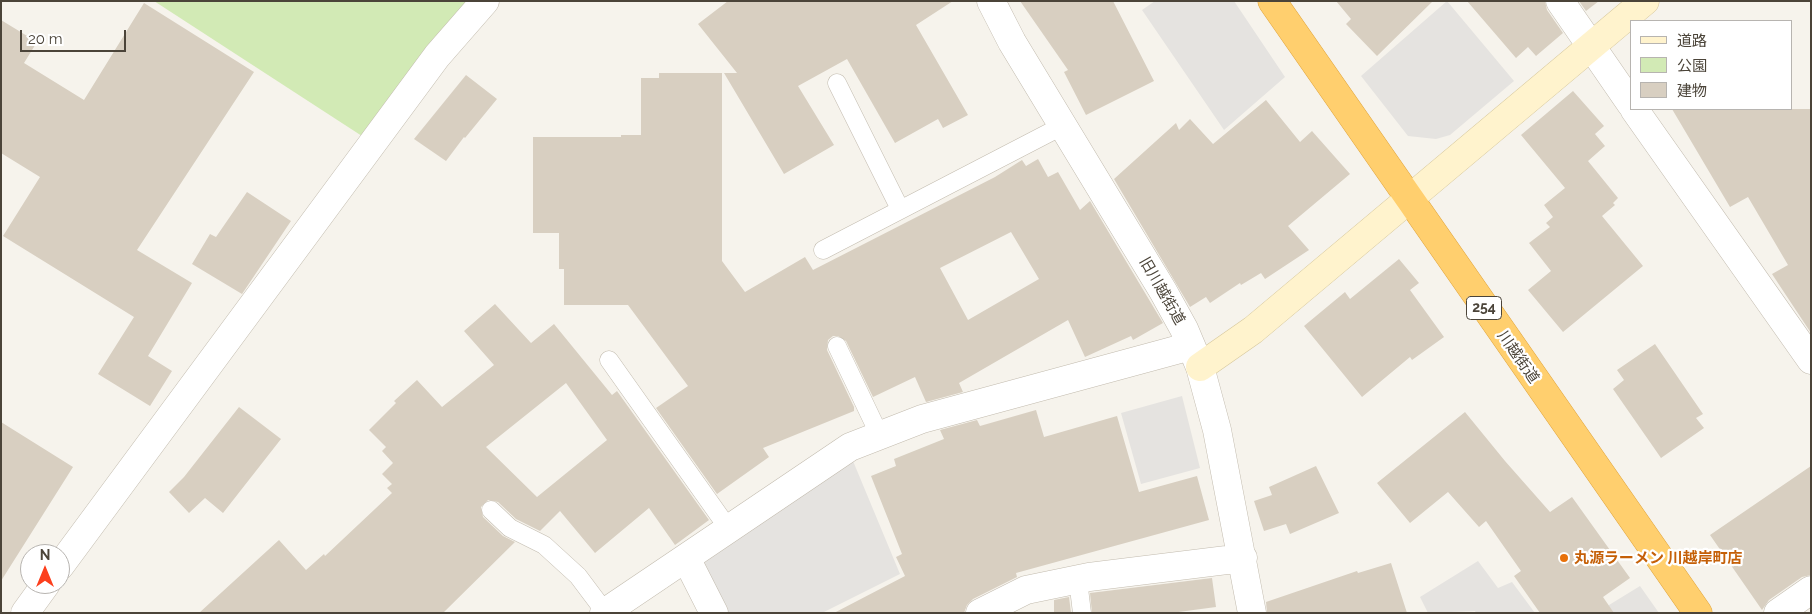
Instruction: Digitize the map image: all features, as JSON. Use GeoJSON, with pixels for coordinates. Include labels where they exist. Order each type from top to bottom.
{"type":"FeatureCollection","features":[{"type":"Feature","properties":{"kind":"highway","name":"川越街道"},"geometry":{"type":"LineString","coordinates":[[1272,1],[1408,200],[1698,613]]}},
{"type":"Feature","properties":{"kind":"street"},"geometry":{"type":"LineString","coordinates":[[70,552],[437,56],[485,1]]}},
{"type":"Feature","properties":{"kind":"street","name":"旧川越街道"},"geometry":{"type":"LineString","coordinates":[[991,1],[1012,42],[1064,124],[1163,291],[1196,356],[1217,430],[1244,558],[1252,613]]}},
{"type":"Feature","properties":{"kind":"street"},"geometry":{"type":"LineString","coordinates":[[1560,1],[1630,103]]}},
{"type":"Feature","properties":{"kind":"street"},"geometry":{"type":"LineString","coordinates":[[605,612],[850,447],[879,434],[922,419],[1196,356],[1254,330],[1645,1]]}},
{"type":"Feature","properties":{"kind":"street"},"geometry":{"type":"LineString","coordinates":[[1635,110],[1811,360]]}},
{"type":"Feature","properties":{"kind":"street"},"geometry":{"type":"LineString","coordinates":[[686,558],[714,613]]}},
{"type":"Feature","properties":{"kind":"street"},"geometry":{"type":"LineString","coordinates":[[980,613],[1026,590],[1078,580],[1244,558]]}},
{"type":"Feature","properties":{"kind":"street"},"geometry":{"type":"LineString","coordinates":[[1778,613],[1811,590]]}},
{"type":"Feature","properties":{"kind":"street"},"geometry":{"type":"LineString","coordinates":[[25,613],[39,594]]}},
{"type":"Feature","properties":{"kind":"lane"},"geometry":{"type":"LineString","coordinates":[[837,83],[900,209]]}},
{"type":"Feature","properties":{"kind":"lane"},"geometry":{"type":"LineString","coordinates":[[822,250],[1064,124]]}},
{"type":"Feature","properties":{"kind":"lane"},"geometry":{"type":"LineString","coordinates":[[837,346],[879,434]]}},
{"type":"Feature","properties":{"kind":"lane"},"geometry":{"type":"LineString","coordinates":[[609,360],[728,528]]}},
{"type":"Feature","properties":{"kind":"lane"},"geometry":{"type":"LineString","coordinates":[[491,510],[510,528],[544,545],[578,576],[605,612]]}},
{"type":"Feature","properties":{"kind":"lane"},"geometry":{"type":"LineString","coordinates":[[1078,580],[1082,613]]}},
{"type":"Feature","properties":{"kind":"green space"},"geometry":{"type":"Polygon","coordinates":[[[154,1],[469,1],[365,138],[154,1]]]}},
{"type":"Feature","properties":{"kind":"shaded area"},"geometry":{"type":"Polygon","coordinates":[[[1155,1],[1234,1],[1285,77],[1224,130],[1142,10],[1155,1]]]}},
{"type":"Feature","properties":{"kind":"shaded area"},"geometry":{"type":"Polygon","coordinates":[[[1447,1],[1514,81],[1450,135],[1436,139],[1408,136],[1361,76],[1447,1]]]}},
{"type":"Feature","properties":{"kind":"shaded area"},"geometry":{"type":"Polygon","coordinates":[[[1182,396],[1200,468],[1141,484],[1121,413],[1182,396]]]}},
{"type":"Feature","properties":{"kind":"shaded area"},"geometry":{"type":"Polygon","coordinates":[[[853,461],[900,574],[822,613],[724,613],[698,565],[853,461]]]}},
{"type":"Feature","properties":{"kind":"shaded area"},"geometry":{"type":"Polygon","coordinates":[[[1478,561],[1498,588],[1512,582],[1535,613],[1476,613],[1475,611],[1428,613],[1420,597],[1478,561]]]}},
{"type":"Feature","properties":{"kind":"shaded area"},"geometry":{"type":"Polygon","coordinates":[[[1640,586],[1659,613],[1596,613],[1640,586]]]}},
{"type":"Feature","properties":{"kind":"building"},"geometry":{"type":"Polygon","coordinates":[[[728,1],[953,1],[916,25],[968,115],[943,128],[938,119],[895,143],[847,59],[798,86],[834,145],[784,174],[724,73],[737,73],[698,24],[728,1]]]}},
{"type":"Feature","properties":{"kind":"building"},"geometry":{"type":"Polygon","coordinates":[[[1020,1],[1113,1],[1154,81],[1086,115],[1064,72],[1068,70],[1020,1]]]}},
{"type":"Feature","properties":{"kind":"building"},"geometry":{"type":"Polygon","coordinates":[[[1336,1],[1433,1],[1377,56],[1346,24],[1351,19],[1336,1]]]}},
{"type":"Feature","properties":{"kind":"building"},"geometry":{"type":"Polygon","coordinates":[[[1467,1],[1545,1],[1547,10],[1563,33],[1536,56],[1528,47],[1516,58],[1467,1]]]}},
{"type":"Feature","properties":{"kind":"building"},"geometry":{"type":"Polygon","coordinates":[[[1579,1],[1599,1],[1586,11],[1579,1]]]}},
{"type":"Feature","properties":{"kind":"building"},"geometry":{"type":"Polygon","coordinates":[[[144,3],[254,72],[137,250],[192,283],[148,356],[172,371],[150,406],[98,374],[134,317],[3,236],[40,177],[1,153],[1,20],[37,42],[24,63],[84,100],[144,3]]]}},
{"type":"Feature","properties":{"kind":"building"},"geometry":{"type":"Polygon","coordinates":[[[659,73],[722,73],[722,261],[745,292],[805,257],[813,270],[995,177],[1022,160],[1026,166],[1038,159],[1048,177],[1058,172],[1080,210],[1090,201],[1163,323],[1133,340],[1131,336],[1085,357],[1068,320],[959,383],[963,392],[926,402],[915,377],[873,397],[846,341],[838,336],[833,336],[828,340],[827,350],[854,407],[854,411],[763,448],[769,457],[717,494],[656,408],[688,386],[628,305],[564,305],[564,269],[559,269],[559,233],[533,233],[533,137],[621,137],[621,135],[641,135],[641,78],[659,78],[659,73]],[[1011,232],[940,268],[968,320],[1039,279],[1011,232]]]}},
{"type":"Feature","properties":{"kind":"building"},"geometry":{"type":"Polygon","coordinates":[[[466,75],[497,99],[446,161],[414,139],[466,75]]]}},
{"type":"Feature","properties":{"kind":"building"},"geometry":{"type":"Polygon","coordinates":[[[1573,91],[1604,126],[1595,134],[1605,146],[1588,161],[1618,198],[1613,203],[1615,205],[1602,216],[1643,266],[1563,332],[1528,290],[1551,271],[1529,243],[1550,227],[1546,223],[1553,217],[1544,205],[1565,188],[1521,135],[1573,91]]]}},
{"type":"Feature","properties":{"kind":"building"},"geometry":{"type":"Polygon","coordinates":[[[1266,100],[1300,142],[1312,131],[1350,174],[1288,226],[1309,250],[1265,279],[1261,273],[1241,285],[1240,283],[1210,303],[1206,297],[1190,307],[1114,179],[1176,123],[1179,130],[1190,119],[1213,144],[1266,100]]]}},
{"type":"Feature","properties":{"kind":"building"},"geometry":{"type":"Polygon","coordinates":[[[1811,109],[1811,333],[1772,274],[1788,265],[1748,197],[1730,207],[1673,110],[1811,109]]]}},
{"type":"Feature","properties":{"kind":"building"},"geometry":{"type":"Polygon","coordinates":[[[247,192],[291,221],[242,294],[192,264],[210,234],[216,237],[247,192]]]}},
{"type":"Feature","properties":{"kind":"building"},"geometry":{"type":"Polygon","coordinates":[[[1399,259],[1419,283],[1410,290],[1444,337],[1412,360],[1410,357],[1362,397],[1304,326],[1345,292],[1350,299],[1399,259]]]}},
{"type":"Feature","properties":{"kind":"building"},"geometry":{"type":"Polygon","coordinates":[[[495,304],[531,343],[554,324],[612,395],[617,391],[709,520],[675,545],[649,508],[595,553],[560,511],[540,531],[516,519],[498,502],[488,500],[481,507],[483,517],[503,536],[515,542],[443,613],[199,613],[279,540],[306,570],[324,554],[325,556],[392,493],[387,488],[392,484],[382,474],[393,463],[382,451],[386,447],[369,430],[396,403],[394,401],[417,380],[442,407],[494,365],[464,331],[495,304]],[[566,383],[486,447],[537,497],[607,440],[566,383]]]}},
{"type":"Feature","properties":{"kind":"building"},"geometry":{"type":"Polygon","coordinates":[[[1655,344],[1703,414],[1696,418],[1704,428],[1661,458],[1613,389],[1624,380],[1617,370],[1655,344]]]}},
{"type":"Feature","properties":{"kind":"building"},"geometry":{"type":"Polygon","coordinates":[[[239,407],[281,439],[223,513],[205,498],[189,513],[169,492],[184,477],[239,407]]]}},
{"type":"Feature","properties":{"kind":"building"},"geometry":{"type":"Polygon","coordinates":[[[1036,410],[1044,437],[1117,416],[1139,492],[1197,476],[1209,520],[1016,573],[1017,577],[973,599],[967,605],[964,613],[834,613],[905,576],[896,557],[902,554],[871,476],[896,466],[894,459],[944,439],[940,430],[977,420],[980,426],[1036,410]]]}},
{"type":"Feature","properties":{"kind":"building"},"geometry":{"type":"Polygon","coordinates":[[[1465,412],[1550,512],[1572,497],[1630,578],[1603,597],[1614,613],[1540,613],[1514,576],[1521,571],[1486,521],[1479,527],[1448,492],[1410,523],[1377,483],[1465,412]]]}},
{"type":"Feature","properties":{"kind":"building"},"geometry":{"type":"Polygon","coordinates":[[[1,422],[73,467],[24,544],[20,544],[20,551],[1,581],[1,422]]]}},
{"type":"Feature","properties":{"kind":"building"},"geometry":{"type":"Polygon","coordinates":[[[1316,466],[1339,513],[1290,534],[1286,524],[1264,531],[1254,501],[1272,495],[1269,487],[1316,466]]]}},
{"type":"Feature","properties":{"kind":"building"},"geometry":{"type":"Polygon","coordinates":[[[1811,466],[1811,575],[1802,577],[1769,600],[1762,610],[1710,535],[1811,466]]]}},
{"type":"Feature","properties":{"kind":"building"},"geometry":{"type":"Polygon","coordinates":[[[1391,563],[1407,613],[1267,613],[1266,602],[1357,571],[1358,573],[1391,563]]]}},
{"type":"Feature","properties":{"kind":"building"},"geometry":{"type":"Polygon","coordinates":[[[1212,578],[1216,607],[1171,613],[1092,613],[1090,593],[1212,578]]]}},
{"type":"Feature","properties":{"kind":"building"},"geometry":{"type":"Polygon","coordinates":[[[1069,597],[1071,613],[1054,613],[1054,600],[1069,597]]]}},
{"type":"Feature","properties":{"kind":"place","name":"丸源ラーメン 川越岸町店"},"geometry":{"type":"Point","coordinates":[1564,558]}}]}
